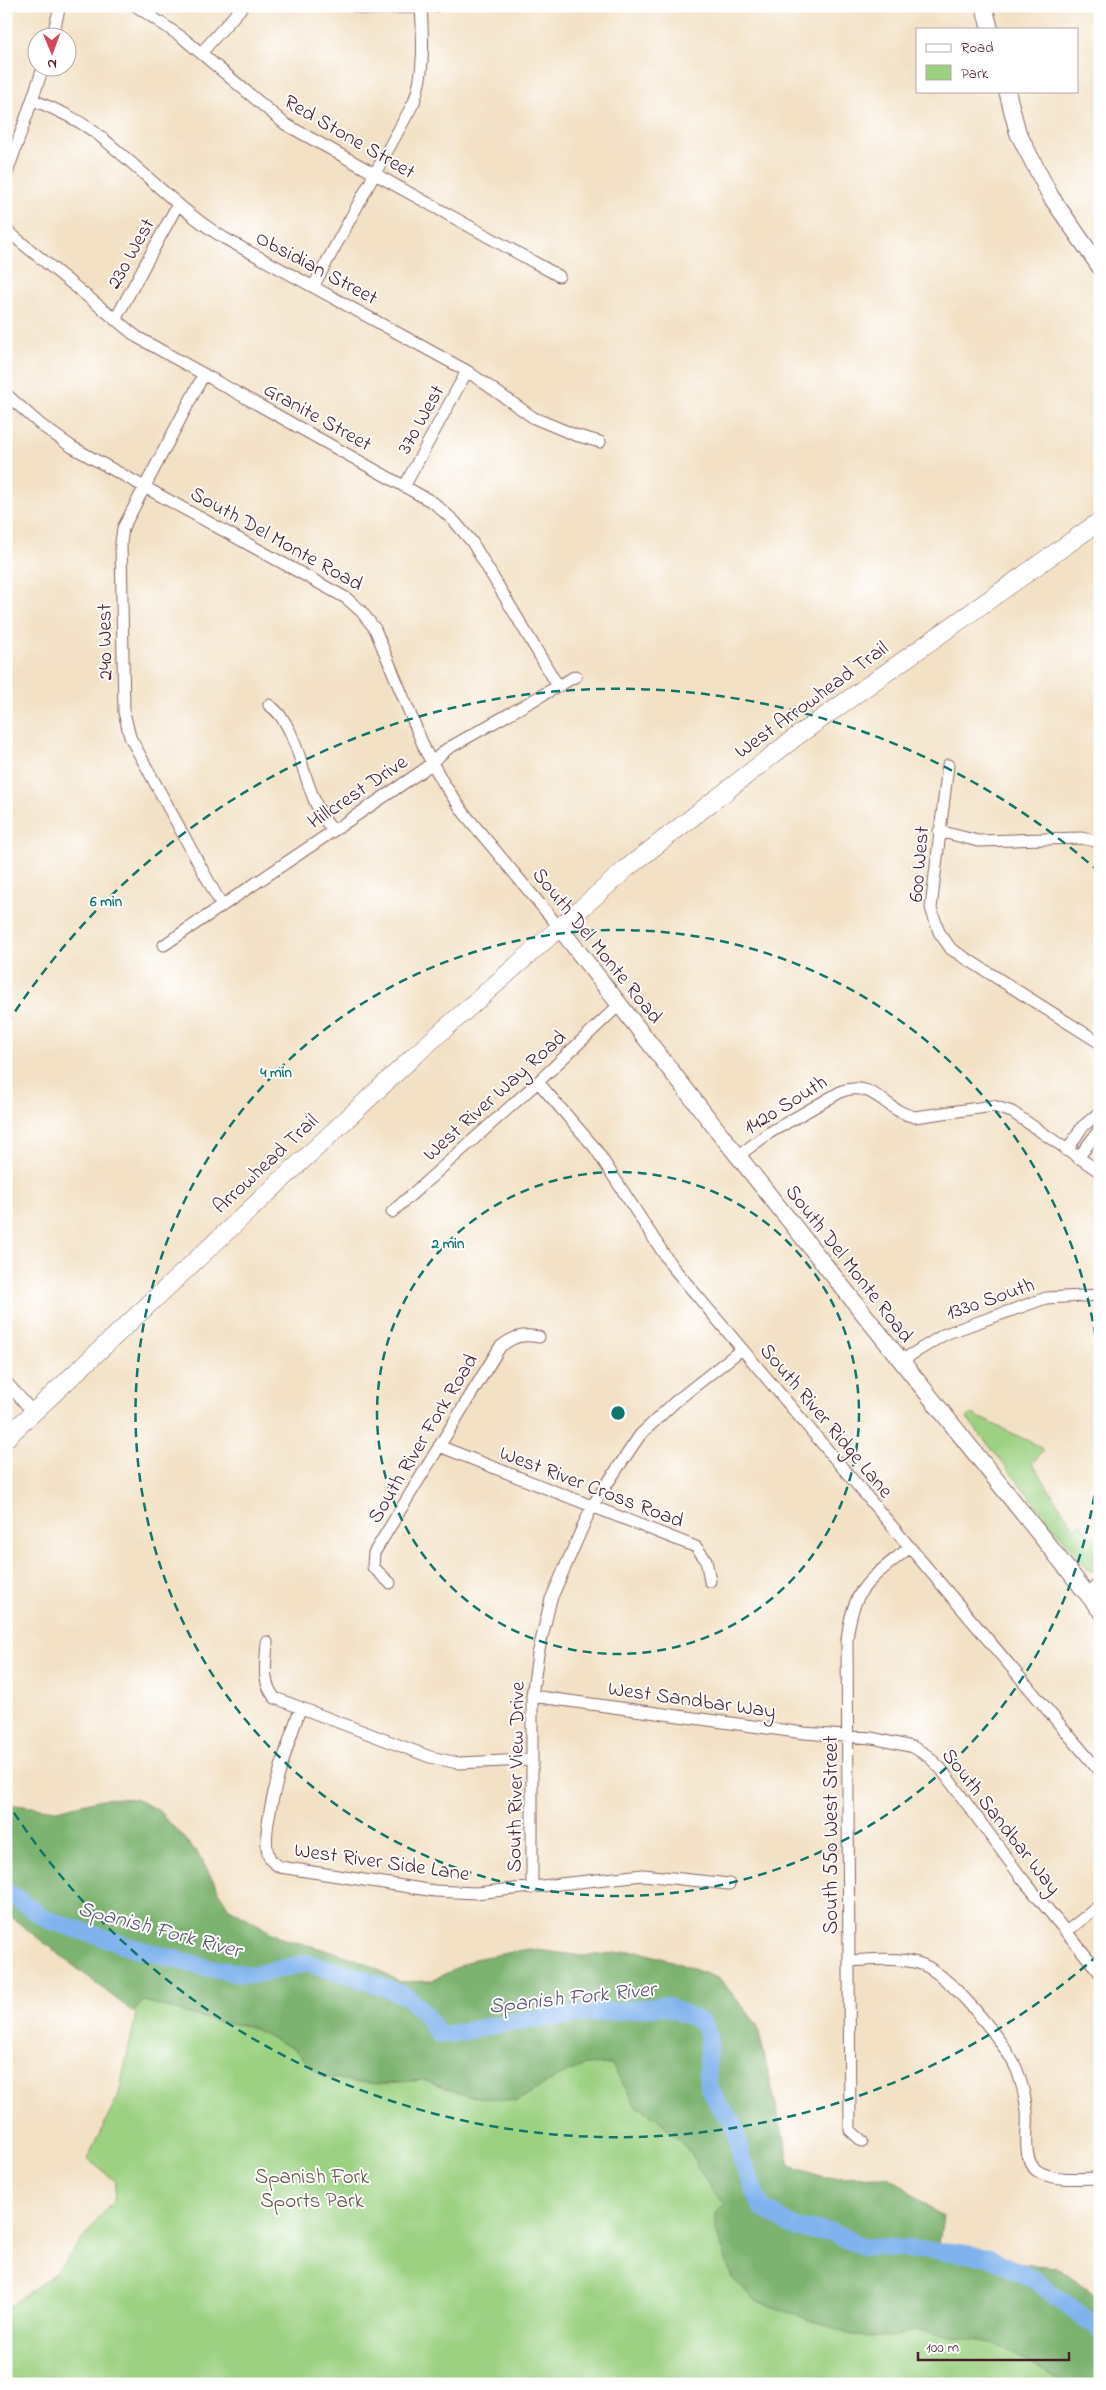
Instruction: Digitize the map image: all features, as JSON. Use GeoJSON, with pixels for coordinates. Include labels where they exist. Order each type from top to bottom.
{"type":"FeatureCollection","features":[{"type":"Feature","properties":{"kind":"main road","name":"West Arrowhead Trail"},"geometry":{"type":"LineString","coordinates":[[559,927],[672,831],[797,736],[1100,521]]}},
{"type":"Feature","properties":{"kind":"main road","name":"Arrowhead Trail"},"geometry":{"type":"LineString","coordinates":[[6,1438],[258,1199],[414,1056],[559,927]]}},
{"type":"Feature","properties":{"kind":"street"},"geometry":{"type":"LineString","coordinates":[[54,28],[60,6]]}},
{"type":"Feature","properties":{"kind":"street","name":"Red Stone Street"},"geometry":{"type":"LineString","coordinates":[[136,6],[169,28],[201,53],[285,124],[559,276]]}},
{"type":"Feature","properties":{"kind":"street"},"geometry":{"type":"LineString","coordinates":[[201,53],[243,6]]}},
{"type":"Feature","properties":{"kind":"street"},"geometry":{"type":"LineString","coordinates":[[354,6],[366,9],[436,6]]}},
{"type":"Feature","properties":{"kind":"street"},"geometry":{"type":"LineString","coordinates":[[984,6],[990,28]]}},
{"type":"Feature","properties":{"kind":"street"},"geometry":{"type":"LineString","coordinates":[[314,287],[417,93],[423,61],[421,7]]}},
{"type":"Feature","properties":{"kind":"street"},"geometry":{"type":"LineString","coordinates":[[6,176],[41,78]]}},
{"type":"Feature","properties":{"kind":"street"},"geometry":{"type":"LineString","coordinates":[[1007,92],[1018,133],[1051,197],[1100,267]]}},
{"type":"Feature","properties":{"kind":"street","name":"Obsidian Street"},"geometry":{"type":"LineString","coordinates":[[33,100],[68,115],[97,134],[178,204],[224,238],[468,371],[534,418],[575,435],[600,442]]}},
{"type":"Feature","properties":{"kind":"street","name":"230 West"},"geometry":{"type":"LineString","coordinates":[[115,320],[178,204]]}},
{"type":"Feature","properties":{"kind":"street","name":"Granite Street"},"geometry":{"type":"LineString","coordinates":[[6,230],[115,320],[146,342],[405,485],[440,508],[472,542],[558,686]]}},
{"type":"Feature","properties":{"kind":"street","name":"370 West"},"geometry":{"type":"LineString","coordinates":[[405,485],[468,371]]}},
{"type":"Feature","properties":{"kind":"street","name":"240 West"},"geometry":{"type":"LineString","coordinates":[[204,374],[126,520],[122,536],[124,719],[130,737],[222,906]]}},
{"type":"Feature","properties":{"kind":"street","name":"South Del Monte Road"},"geometry":{"type":"LineString","coordinates":[[6,394],[41,425],[72,447],[337,593],[362,610],[380,639],[431,761],[464,813],[559,927],[738,1156],[1100,1610]]}},
{"type":"Feature","properties":{"kind":"street","name":"Hillcrest Drive"},"geometry":{"type":"LineString","coordinates":[[164,945],[422,771],[431,761],[447,749],[576,676]]}},
{"type":"Feature","properties":{"kind":"street"},"geometry":{"type":"LineString","coordinates":[[270,705],[285,720],[318,811],[333,830]]}},
{"type":"Feature","properties":{"kind":"street","name":"600 West"},"geometry":{"type":"LineString","coordinates":[[948,765],[931,908],[939,932],[951,949],[1100,1042]]}},
{"type":"Feature","properties":{"kind":"street"},"geometry":{"type":"LineString","coordinates":[[939,831],[978,841],[1074,838],[1100,842]]}},
{"type":"Feature","properties":{"kind":"street","name":"West River Way Road"},"geometry":{"type":"LineString","coordinates":[[392,1212],[538,1082],[619,1005]]}},
{"type":"Feature","properties":{"kind":"street","name":"South River Ridge Lane"},"geometry":{"type":"LineString","coordinates":[[538,1082],[595,1148],[671,1265],[1100,1772]]}},
{"type":"Feature","properties":{"kind":"street","name":"1420 South"},"geometry":{"type":"LineString","coordinates":[[738,1156],[789,1121],[842,1091],[854,1087],[875,1094],[890,1108],[903,1115],[915,1118],[993,1106],[1012,1112],[1067,1151]]}},
{"type":"Feature","properties":{"kind":"street"},"geometry":{"type":"LineString","coordinates":[[1100,1112],[1082,1127],[1067,1151],[1100,1172]]}},
{"type":"Feature","properties":{"kind":"street"},"geometry":{"type":"LineString","coordinates":[[1078,1158],[1100,1130]]}},
{"type":"Feature","properties":{"kind":"street","name":"1330 South"},"geometry":{"type":"LineString","coordinates":[[901,1361],[945,1334],[1046,1298],[1100,1294]]}},
{"type":"Feature","properties":{"kind":"street","name":"South River Fork Road"},"geometry":{"type":"LineString","coordinates":[[390,1583],[373,1567],[374,1553],[500,1347],[512,1337],[526,1334],[539,1337]]}},
{"type":"Feature","properties":{"kind":"street","name":"South River View Drive"},"geometry":{"type":"LineString","coordinates":[[532,1888],[532,1696],[538,1654],[551,1598],[592,1506],[640,1435],[676,1401],[742,1349]]}},
{"type":"Feature","properties":{"kind":"street"},"geometry":{"type":"LineString","coordinates":[[6,1382],[34,1412]]}},
{"type":"Feature","properties":{"kind":"street","name":"West River Cross Road"},"geometry":{"type":"LineString","coordinates":[[439,1446],[696,1547],[706,1560],[710,1581]]}},
{"type":"Feature","properties":{"kind":"street","name":"South 550 West Street"},"geometry":{"type":"LineString","coordinates":[[862,2141],[850,2130],[847,1640],[850,1616],[862,1588],[910,1547]]}},
{"type":"Feature","properties":{"kind":"street"},"geometry":{"type":"LineString","coordinates":[[1086,1594],[1100,1583]]}},
{"type":"Feature","properties":{"kind":"street"},"geometry":{"type":"LineString","coordinates":[[267,1642],[265,1677],[267,1689],[276,1698],[430,1757],[458,1763],[531,1760]]}},
{"type":"Feature","properties":{"kind":"street","name":"West Sandbar Way"},"geometry":{"type":"LineString","coordinates":[[532,1696],[804,1733],[848,1737]]}},
{"type":"Feature","properties":{"kind":"street","name":"West River Side Lane"},"geometry":{"type":"LineString","coordinates":[[300,1708],[273,1793],[266,1846],[271,1860],[280,1867],[435,1891],[476,1893],[642,1875],[729,1884]]}},
{"type":"Feature","properties":{"kind":"street","name":"South Sandbar Way"},"geometry":{"type":"LineString","coordinates":[[848,1737],[893,1742],[913,1747],[928,1756],[941,1769],[1021,1877],[1100,1973]]}},
{"type":"Feature","properties":{"kind":"street"},"geometry":{"type":"LineString","coordinates":[[1066,1932],[1100,1904]]}},
{"type":"Feature","properties":{"kind":"street"},"geometry":{"type":"LineString","coordinates":[[849,1961],[890,1960],[918,1963],[934,1970],[949,1982],[1003,2047],[1016,2068],[1023,2087],[1027,2113],[1030,2160],[1036,2170],[1055,2177],[1100,2178]]}},
{"type":"Feature","properties":{"kind":"green space"},"geometry":{"type":"Polygon","coordinates":[[[972,1414],[1039,1446],[1043,1452],[1032,1463],[1074,1528],[1082,1523],[1091,1538],[1100,1533],[1098,1574],[1095,1569],[1090,1572],[967,1418],[972,1414]]]}},
{"type":"Feature","properties":{"kind":"green space"},"geometry":{"type":"Polygon","coordinates":[[[106,1798],[135,1799],[158,1810],[199,1855],[228,1907],[281,1938],[338,1953],[371,1965],[399,1982],[431,1981],[474,1959],[529,1949],[583,1956],[638,1951],[672,1961],[720,1979],[757,2024],[790,2166],[824,2177],[889,2176],[943,2217],[937,2256],[1056,2267],[1100,2298],[1100,2384],[1067,2384],[996,2344],[918,2330],[895,2337],[852,2335],[754,2300],[732,2278],[716,2230],[716,2213],[725,2204],[712,2191],[689,2151],[657,2118],[635,2105],[612,2064],[585,2065],[557,2077],[517,2101],[468,2096],[423,2080],[376,2084],[322,2077],[294,2049],[248,2026],[214,2021],[144,2001],[133,2012],[6,1913],[6,1804],[58,1810],[106,1798]]]}},
{"type":"Feature","properties":{"kind":"green space","name":"Spanish Fork Sports Park"},"geometry":{"type":"Polygon","coordinates":[[[153,1958],[669,2015],[756,2211],[1100,2340],[1100,2384],[6,2384],[6,2309],[55,2273],[114,2200],[116,2181],[87,2159],[118,2097],[136,2015],[133,2012],[141,2004],[153,1958]]]}},
{"type":"Feature","properties":{"kind":"waterway","name":"Spanish Fork River"},"geometry":{"type":"LineString","coordinates":[[6,1891],[46,1919],[131,1947],[208,1968],[252,1975],[307,1963],[364,1979],[408,1997],[423,2012],[438,2034],[451,2034],[516,2021],[664,2006],[692,2017],[703,2024],[709,2036],[707,2060],[708,2085],[719,2106],[734,2123],[742,2161],[762,2208],[798,2229],[832,2232],[861,2246],[952,2252],[988,2257],[1035,2280],[1100,2330]]}}]}
